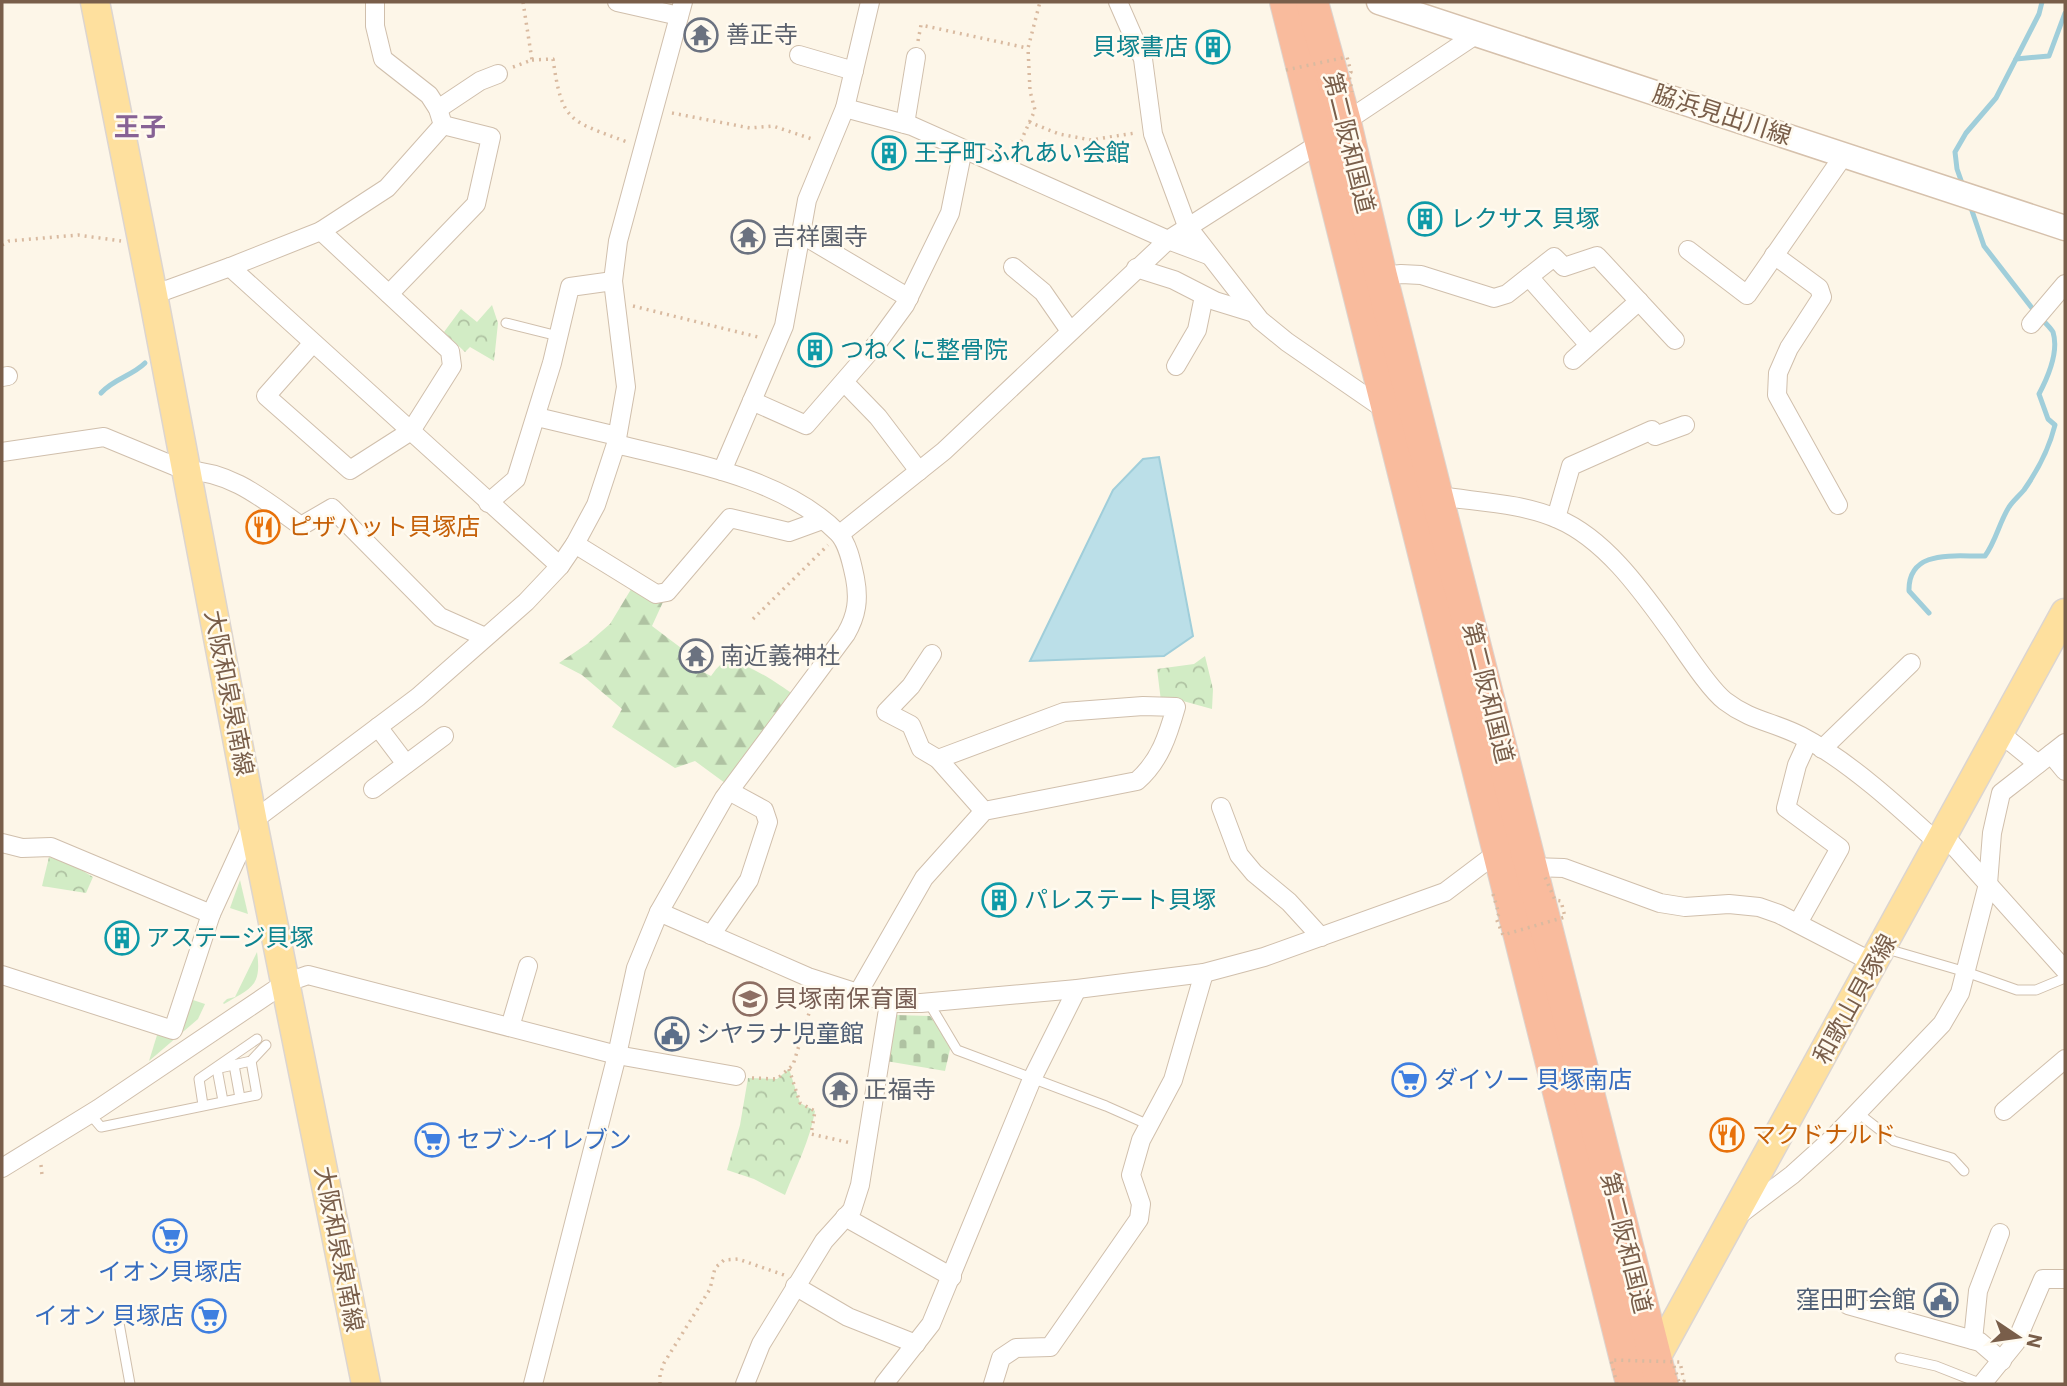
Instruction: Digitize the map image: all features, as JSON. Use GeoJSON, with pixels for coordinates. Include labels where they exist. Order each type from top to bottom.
{"type":"FeatureCollection","features":[{"type":"Feature","properties":{"kind":"highway","name":"第二阪和国道"},"geometry":{"type":"LineString","coordinates":[[1286,2],[1632,1384]]}},
{"type":"Feature","properties":{"kind":"highway","name":"第二阪和国道"},"geometry":{"type":"LineString","coordinates":[[1312,2],[1345,122],[1381,276],[1438,496],[1540,871],[1658,1373]]}},
{"type":"Feature","properties":{"kind":"main road","name":"大阪和泉泉南線"},"geometry":{"type":"LineString","coordinates":[[95,2],[153,295],[184,470],[366,1384]]}},
{"type":"Feature","properties":{"kind":"main road","name":"和歌山貝塚線"},"geometry":{"type":"LineString","coordinates":[[1658,1373],[1731,1221],[2060,628]]}},
{"type":"Feature","properties":{"kind":"street"},"geometry":{"type":"LineString","coordinates":[[374,2],[375,26],[383,59],[429,95],[441,117],[491,138],[476,204],[389,294]]}},
{"type":"Feature","properties":{"kind":"street"},"geometry":{"type":"LineString","coordinates":[[2,975],[173,1030],[211,914],[254,820],[418,697],[526,602],[560,566],[575,544],[596,505],[617,440],[626,387],[613,281],[618,241],[681,9],[617,2]]}},
{"type":"Feature","properties":{"kind":"street"},"geometry":{"type":"LineString","coordinates":[[722,471],[784,326],[807,200],[845,108],[870,2]]}},
{"type":"Feature","properties":{"kind":"street"},"geometry":{"type":"LineString","coordinates":[[1118,2],[1143,59],[1152,129],[1187,226],[1254,313],[1287,342],[1388,411]]}},
{"type":"Feature","properties":{"kind":"street","name":"脇浜見出川線"},"geometry":{"type":"LineString","coordinates":[[1379,2],[2065,228]]}},
{"type":"Feature","properties":{"kind":"street"},"geometry":{"type":"LineString","coordinates":[[1345,122],[1477,34]]}},
{"type":"Feature","properties":{"kind":"street"},"geometry":{"type":"LineString","coordinates":[[799,55],[853,71]]}},
{"type":"Feature","properties":{"kind":"street"},"geometry":{"type":"LineString","coordinates":[[905,124],[916,57]]}},
{"type":"Feature","properties":{"kind":"street"},"geometry":{"type":"LineString","coordinates":[[153,295],[321,231],[387,188],[441,117],[480,81],[498,74]]}},
{"type":"Feature","properties":{"kind":"street"},"geometry":{"type":"LineString","coordinates":[[845,108],[905,124],[1168,240],[1209,255]]}},
{"type":"Feature","properties":{"kind":"street"},"geometry":{"type":"LineString","coordinates":[[840,534],[944,451],[1168,240],[1320,143]]}},
{"type":"Feature","properties":{"kind":"street"},"geometry":{"type":"LineString","coordinates":[[752,401],[806,425],[878,342],[909,298],[950,213],[963,149]]}},
{"type":"Feature","properties":{"kind":"street"},"geometry":{"type":"LineString","coordinates":[[1688,250],[1746,295],[1844,155]]}},
{"type":"Feature","properties":{"kind":"street"},"geometry":{"type":"LineString","coordinates":[[312,344],[266,396],[350,470],[411,431],[452,366],[450,351],[321,231]]}},
{"type":"Feature","properties":{"kind":"street"},"geometry":{"type":"LineString","coordinates":[[801,234],[909,298]]}},
{"type":"Feature","properties":{"kind":"street"},"geometry":{"type":"LineString","coordinates":[[1381,276],[1421,275],[1493,298],[1507,294],[1554,257],[1564,267],[1597,256],[1675,340]]}},
{"type":"Feature","properties":{"kind":"street"},"geometry":{"type":"LineString","coordinates":[[1774,256],[1819,288],[1822,298],[1789,348],[1778,373],[1777,395],[1838,505]]}},
{"type":"Feature","properties":{"kind":"street"},"geometry":{"type":"LineString","coordinates":[[230,267],[560,566]]}},
{"type":"Feature","properties":{"kind":"street"},"geometry":{"type":"LineString","coordinates":[[1013,267],[1043,292],[1070,331]]}},
{"type":"Feature","properties":{"kind":"street"},"geometry":{"type":"LineString","coordinates":[[1136,268],[1174,281],[1215,301],[1254,313]]}},
{"type":"Feature","properties":{"kind":"street"},"geometry":{"type":"LineString","coordinates":[[1529,277],[1590,345]]}},
{"type":"Feature","properties":{"kind":"street"},"geometry":{"type":"LineString","coordinates":[[488,503],[516,479],[537,417],[570,287],[613,281]]}},
{"type":"Feature","properties":{"kind":"street"},"geometry":{"type":"LineString","coordinates":[[2031,324],[2065,284]]}},
{"type":"Feature","properties":{"kind":"street"},"geometry":{"type":"LineString","coordinates":[[1176,366],[1197,330],[1204,296]]}},
{"type":"Feature","properties":{"kind":"street"},"geometry":{"type":"LineString","coordinates":[[1573,360],[1639,301]]}},
{"type":"Feature","properties":{"kind":"street"},"geometry":{"type":"LineString","coordinates":[[844,382],[878,416],[919,471]]}},
{"type":"Feature","properties":{"kind":"street"},"geometry":{"type":"LineString","coordinates":[[533,1384],[617,1055],[636,968],[659,912],[729,791],[846,634],[856,616],[858,594],[852,562],[840,534],[792,498],[722,471],[537,417]]}},
{"type":"Feature","properties":{"kind":"street"},"geometry":{"type":"LineString","coordinates":[[1556,518],[1571,466],[1652,430],[1655,436],[1685,425]]}},
{"type":"Feature","properties":{"kind":"street"},"geometry":{"type":"LineString","coordinates":[[2,452],[104,437],[184,470],[198,471],[242,484],[301,526],[332,508],[440,618],[485,637]]}},
{"type":"Feature","properties":{"kind":"street"},"geometry":{"type":"LineString","coordinates":[[1438,496],[1532,510],[1556,518],[1594,542],[1618,563],[1721,699],[1745,716],[1777,726],[1815,745],[1892,801],[1941,840],[1988,884],[2065,970]]}},
{"type":"Feature","properties":{"kind":"street"},"geometry":{"type":"LineString","coordinates":[[575,544],[656,594],[667,592],[730,518],[789,532],[822,520]]}},
{"type":"Feature","properties":{"kind":"street"},"geometry":{"type":"LineString","coordinates":[[932,654],[911,686],[886,712],[911,724],[921,749],[938,759],[984,811]]}},
{"type":"Feature","properties":{"kind":"street"},"geometry":{"type":"LineString","coordinates":[[1798,923],[1840,848],[1786,808],[1797,765],[1815,745],[1911,663]]}},
{"type":"Feature","properties":{"kind":"street"},"geometry":{"type":"LineString","coordinates":[[858,993],[925,878],[984,811],[1137,781],[1149,770],[1165,744],[1176,707],[1143,706],[1064,712],[938,759]]}},
{"type":"Feature","properties":{"kind":"street"},"geometry":{"type":"LineString","coordinates":[[378,727],[406,764]]}},
{"type":"Feature","properties":{"kind":"street"},"geometry":{"type":"LineString","coordinates":[[2000,733],[2051,754],[2065,771]]}},
{"type":"Feature","properties":{"kind":"street"},"geometry":{"type":"LineString","coordinates":[[373,789],[444,736]]}},
{"type":"Feature","properties":{"kind":"street"},"geometry":{"type":"LineString","coordinates":[[1731,1221],[1792,1175],[1858,1113],[1942,1024],[1960,993],[1966,972],[1988,884],[1992,833],[2001,793],[2051,754]]}},
{"type":"Feature","properties":{"kind":"street"},"geometry":{"type":"LineString","coordinates":[[711,935],[749,880],[768,822],[764,810],[729,791]]}},
{"type":"Feature","properties":{"kind":"street"},"geometry":{"type":"LineString","coordinates":[[1221,807],[1239,855],[1254,873],[1289,902],[1321,937]]}},
{"type":"Feature","properties":{"kind":"street"},"geometry":{"type":"LineString","coordinates":[[2,843],[22,848],[51,846],[211,914]]}},
{"type":"Feature","properties":{"kind":"street"},"geometry":{"type":"LineString","coordinates":[[659,912],[820,981],[889,1003],[929,1002],[1204,974],[1264,957],[1446,892],[1498,852]]}},
{"type":"Feature","properties":{"kind":"street"},"geometry":{"type":"LineString","coordinates":[[1540,871],[1564,868],[1660,902],[1685,907],[1729,904],[1759,907],[1878,955]]}},
{"type":"Feature","properties":{"kind":"street"},"geometry":{"type":"LineString","coordinates":[[510,1027],[528,966]]}},
{"type":"Feature","properties":{"kind":"street"},"geometry":{"type":"LineString","coordinates":[[993,1384],[1001,1358],[1016,1348],[1050,1347],[1139,1219],[1141,1204],[1130,1175],[1140,1140],[1173,1080],[1204,974]]}},
{"type":"Feature","properties":{"kind":"street"},"geometry":{"type":"LineString","coordinates":[[2,1168],[99,1109],[285,983],[308,975],[617,1055],[736,1076]]}},
{"type":"Feature","properties":{"kind":"street"},"geometry":{"type":"LineString","coordinates":[[884,1384],[931,1324],[1032,1079],[1077,989]]}},
{"type":"Feature","properties":{"kind":"street"},"geometry":{"type":"LineString","coordinates":[[745,1384],[761,1344],[797,1284],[824,1241],[852,1210],[860,1185],[889,1003]]}},
{"type":"Feature","properties":{"kind":"street"},"geometry":{"type":"LineString","coordinates":[[2004,1111],[2065,1059]]}},
{"type":"Feature","properties":{"kind":"street"},"geometry":{"type":"LineString","coordinates":[[845,1217],[952,1277]]}},
{"type":"Feature","properties":{"kind":"street"},"geometry":{"type":"LineString","coordinates":[[1973,1340],[1978,1291],[1989,1247],[2000,1233]]}},
{"type":"Feature","properties":{"kind":"street"},"geometry":{"type":"LineString","coordinates":[[1982,1384],[2016,1342],[2043,1279],[2065,1279]]}},
{"type":"Feature","properties":{"kind":"street"},"geometry":{"type":"LineString","coordinates":[[797,1284],[848,1317],[916,1344]]}},
{"type":"Feature","properties":{"kind":"street"},"geometry":{"type":"LineString","coordinates":[[1848,1305],[1980,1342],[2001,1361]]}},
{"type":"Feature","properties":{"kind":"lane"},"geometry":{"type":"LineString","coordinates":[[506,323],[558,336]]}},
{"type":"Feature","properties":{"kind":"lane"},"geometry":{"type":"LineString","coordinates":[[1878,955],[1966,972],[2017,990],[2036,990],[2065,978]]}},
{"type":"Feature","properties":{"kind":"lane"},"geometry":{"type":"LineString","coordinates":[[929,1002],[957,1050],[1149,1125]]}},
{"type":"Feature","properties":{"kind":"lane"},"geometry":{"type":"LineString","coordinates":[[204,1105],[199,1079],[257,1039]]}},
{"type":"Feature","properties":{"kind":"lane"},"geometry":{"type":"LineString","coordinates":[[215,1069],[251,1061],[266,1045]]}},
{"type":"Feature","properties":{"kind":"lane"},"geometry":{"type":"LineString","coordinates":[[96,1120],[101,1128],[257,1095],[251,1061]]}},
{"type":"Feature","properties":{"kind":"lane"},"geometry":{"type":"LineString","coordinates":[[234,1065],[240,1098]]}},
{"type":"Feature","properties":{"kind":"lane"},"geometry":{"type":"LineString","coordinates":[[215,1069],[223,1101]]}},
{"type":"Feature","properties":{"kind":"lane"},"geometry":{"type":"LineString","coordinates":[[1858,1113],[1894,1141],[1952,1158],[1964,1171]]}},
{"type":"Feature","properties":{"kind":"lane"},"geometry":{"type":"LineString","coordinates":[[118,1323],[130,1384]]}},
{"type":"Feature","properties":{"kind":"lane"},"geometry":{"type":"LineString","coordinates":[[1900,1358],[1936,1366],[1982,1384]]}},
{"type":"Feature","properties":{"kind":"path"},"geometry":{"type":"LineString","coordinates":[[523,2],[532,60]]}},
{"type":"Feature","properties":{"kind":"path"},"geometry":{"type":"LineString","coordinates":[[1009,169],[1035,110],[1030,91],[1028,48],[1040,2]]}},
{"type":"Feature","properties":{"kind":"path"},"geometry":{"type":"LineString","coordinates":[[916,57],[920,25],[1028,48]]}},
{"type":"Feature","properties":{"kind":"path"},"geometry":{"type":"LineString","coordinates":[[1286,71],[1347,57],[1352,92]]}},
{"type":"Feature","properties":{"kind":"path"},"geometry":{"type":"LineString","coordinates":[[498,74],[532,60],[553,59],[559,96],[566,113],[586,126],[643,148]]}},
{"type":"Feature","properties":{"kind":"path"},"geometry":{"type":"LineString","coordinates":[[654,110],[750,128],[773,127],[830,145]]}},
{"type":"Feature","properties":{"kind":"path"},"geometry":{"type":"LineString","coordinates":[[1029,122],[1059,134],[1091,140],[1152,129]]}},
{"type":"Feature","properties":{"kind":"path"},"geometry":{"type":"LineString","coordinates":[[2,244],[9,241],[78,235],[143,244]]}},
{"type":"Feature","properties":{"kind":"path"},"geometry":{"type":"LineString","coordinates":[[616,304],[626,304],[777,342]]}},
{"type":"Feature","properties":{"kind":"path"},"geometry":{"type":"LineString","coordinates":[[753,619],[840,534]]}},
{"type":"Feature","properties":{"kind":"path"},"geometry":{"type":"LineString","coordinates":[[1493,894],[1499,914],[1496,918],[1503,935],[1565,918],[1561,901],[1555,900],[1540,871]]}},
{"type":"Feature","properties":{"kind":"path"},"geometry":{"type":"LineString","coordinates":[[736,1076],[778,1079],[793,1065],[820,981]]}},
{"type":"Feature","properties":{"kind":"path"},"geometry":{"type":"LineString","coordinates":[[789,1069],[800,1103],[815,1111],[811,1133],[866,1147]]}},
{"type":"Feature","properties":{"kind":"path"},"geometry":{"type":"LineString","coordinates":[[660,1384],[664,1363],[710,1289],[715,1268],[724,1259],[738,1259],[797,1284]]}},
{"type":"Feature","properties":{"kind":"path"},"geometry":{"type":"LineString","coordinates":[[1617,1384],[1611,1360],[1680,1362],[1684,1381],[1679,1382],[1658,1373]]}},
{"type":"Feature","properties":{"kind":"green space"},"geometry":{"type":"Polygon","coordinates":[[[492,305],[498,323],[494,361],[470,347],[465,352],[444,332],[461,309],[477,322],[492,305]]]}},
{"type":"Feature","properties":{"kind":"green space"},"geometry":{"type":"Polygon","coordinates":[[[633,586],[663,602],[652,626],[693,657],[695,668],[711,676],[723,663],[744,665],[793,694],[725,783],[695,761],[675,768],[612,727],[622,709],[582,675],[559,663],[610,624],[633,586]]]}},
{"type":"Feature","properties":{"kind":"green space"},"geometry":{"type":"Polygon","coordinates":[[[1205,656],[1213,689],[1212,709],[1183,701],[1161,701],[1157,669],[1194,664],[1205,656]]]}},
{"type":"Feature","properties":{"kind":"green space"},"geometry":{"type":"Polygon","coordinates":[[[49,857],[73,865],[93,877],[86,893],[42,886],[49,857]]]}},
{"type":"Feature","properties":{"kind":"green space"},"geometry":{"type":"Polygon","coordinates":[[[240,880],[248,914],[230,908],[240,880]]]}},
{"type":"Feature","properties":{"kind":"green space"},"geometry":{"type":"Polygon","coordinates":[[[257,952],[256,980],[248,990],[224,1004],[227,999],[235,997],[257,952]]]}},
{"type":"Feature","properties":{"kind":"green space"},"geometry":{"type":"Polygon","coordinates":[[[187,998],[205,1004],[198,1019],[149,1061],[158,1032],[187,998]]]}},
{"type":"Feature","properties":{"kind":"green space"},"geometry":{"type":"Polygon","coordinates":[[[896,1015],[930,1016],[951,1045],[945,1071],[886,1061],[896,1015]]]}},
{"type":"Feature","properties":{"kind":"green space"},"geometry":{"type":"Polygon","coordinates":[[[789,1069],[800,1103],[815,1111],[806,1143],[785,1195],[754,1179],[727,1170],[740,1125],[748,1078],[777,1079],[789,1069]]]}},
{"type":"Feature","properties":{"kind":"water"},"geometry":{"type":"Polygon","coordinates":[[[1159,457],[1193,636],[1164,656],[1030,661],[1113,490],[1143,459],[1159,457]]]}},
{"type":"Feature","properties":{"kind":"waterway"},"geometry":{"type":"LineString","coordinates":[[1963,186],[1955,152],[1966,133],[1996,98],[2039,14],[2042,2]]}},
{"type":"Feature","properties":{"kind":"waterway"},"geometry":{"type":"LineString","coordinates":[[2016,59],[2049,56],[2065,13]]}},
{"type":"Feature","properties":{"kind":"waterway"},"geometry":{"type":"LineString","coordinates":[[1970,205],[1984,246],[2035,312]]}},
{"type":"Feature","properties":{"kind":"waterway"},"geometry":{"type":"LineString","coordinates":[[1929,613],[1909,591],[1911,577],[1916,568],[1925,561],[1936,558],[1985,556],[2009,507],[2024,490],[2050,442],[2055,425],[2048,419],[2039,394],[2052,364],[2055,347],[2052,330],[2042,319]]}},
{"type":"Feature","properties":{"kind":"waterway"},"geometry":{"type":"LineString","coordinates":[[101,393],[145,363]]}},
{"type":"Feature","properties":{"kind":"place","name":"善正寺"},"geometry":{"type":"Point","coordinates":[701,35]}},
{"type":"Feature","properties":{"kind":"place","name":"貝塚書店"},"geometry":{"type":"Point","coordinates":[1213,47]}},
{"type":"Feature","properties":{"kind":"place","name":"王子町ふれあい会館"},"geometry":{"type":"Point","coordinates":[889,153]}},
{"type":"Feature","properties":{"kind":"place","name":"レクサス 貝塚"},"geometry":{"type":"Point","coordinates":[1425,219]}},
{"type":"Feature","properties":{"kind":"place","name":"吉祥園寺"},"geometry":{"type":"Point","coordinates":[748,237]}},
{"type":"Feature","properties":{"kind":"place","name":"つねくに整骨院"},"geometry":{"type":"Point","coordinates":[815,350]}},
{"type":"Feature","properties":{"kind":"place","name":"ピザハット貝塚店"},"geometry":{"type":"Point","coordinates":[263,527]}},
{"type":"Feature","properties":{"kind":"place","name":"南近義神社"},"geometry":{"type":"Point","coordinates":[696,656]}},
{"type":"Feature","properties":{"kind":"place","name":"パレステート貝塚"},"geometry":{"type":"Point","coordinates":[999,900]}},
{"type":"Feature","properties":{"kind":"place","name":"アステージ貝塚"},"geometry":{"type":"Point","coordinates":[122,938]}},
{"type":"Feature","properties":{"kind":"place","name":"貝塚南保育園"},"geometry":{"type":"Point","coordinates":[750,999]}},
{"type":"Feature","properties":{"kind":"place","name":"シヤラナ児童館"},"geometry":{"type":"Point","coordinates":[672,1034]}},
{"type":"Feature","properties":{"kind":"place","name":"ダイソー 貝塚南店"},"geometry":{"type":"Point","coordinates":[1409,1080]}},
{"type":"Feature","properties":{"kind":"place","name":"正福寺"},"geometry":{"type":"Point","coordinates":[840,1090]}},
{"type":"Feature","properties":{"kind":"place","name":"マクドナルド"},"geometry":{"type":"Point","coordinates":[1727,1135]}},
{"type":"Feature","properties":{"kind":"place","name":"セブン-イレブン"},"geometry":{"type":"Point","coordinates":[432,1140]}},
{"type":"Feature","properties":{"kind":"place","name":"イオン貝塚店"},"geometry":{"type":"Point","coordinates":[170,1236]}},
{"type":"Feature","properties":{"kind":"place","name":"窪田町会館"},"geometry":{"type":"Point","coordinates":[1941,1300]}},
{"type":"Feature","properties":{"kind":"place","name":"イオン 貝塚店"},"geometry":{"type":"Point","coordinates":[209,1316]}},
{"type":"Feature","properties":{"kind":"district","name":"王子"},"geometry":{"type":"Point","coordinates":[140,127]}}]}
